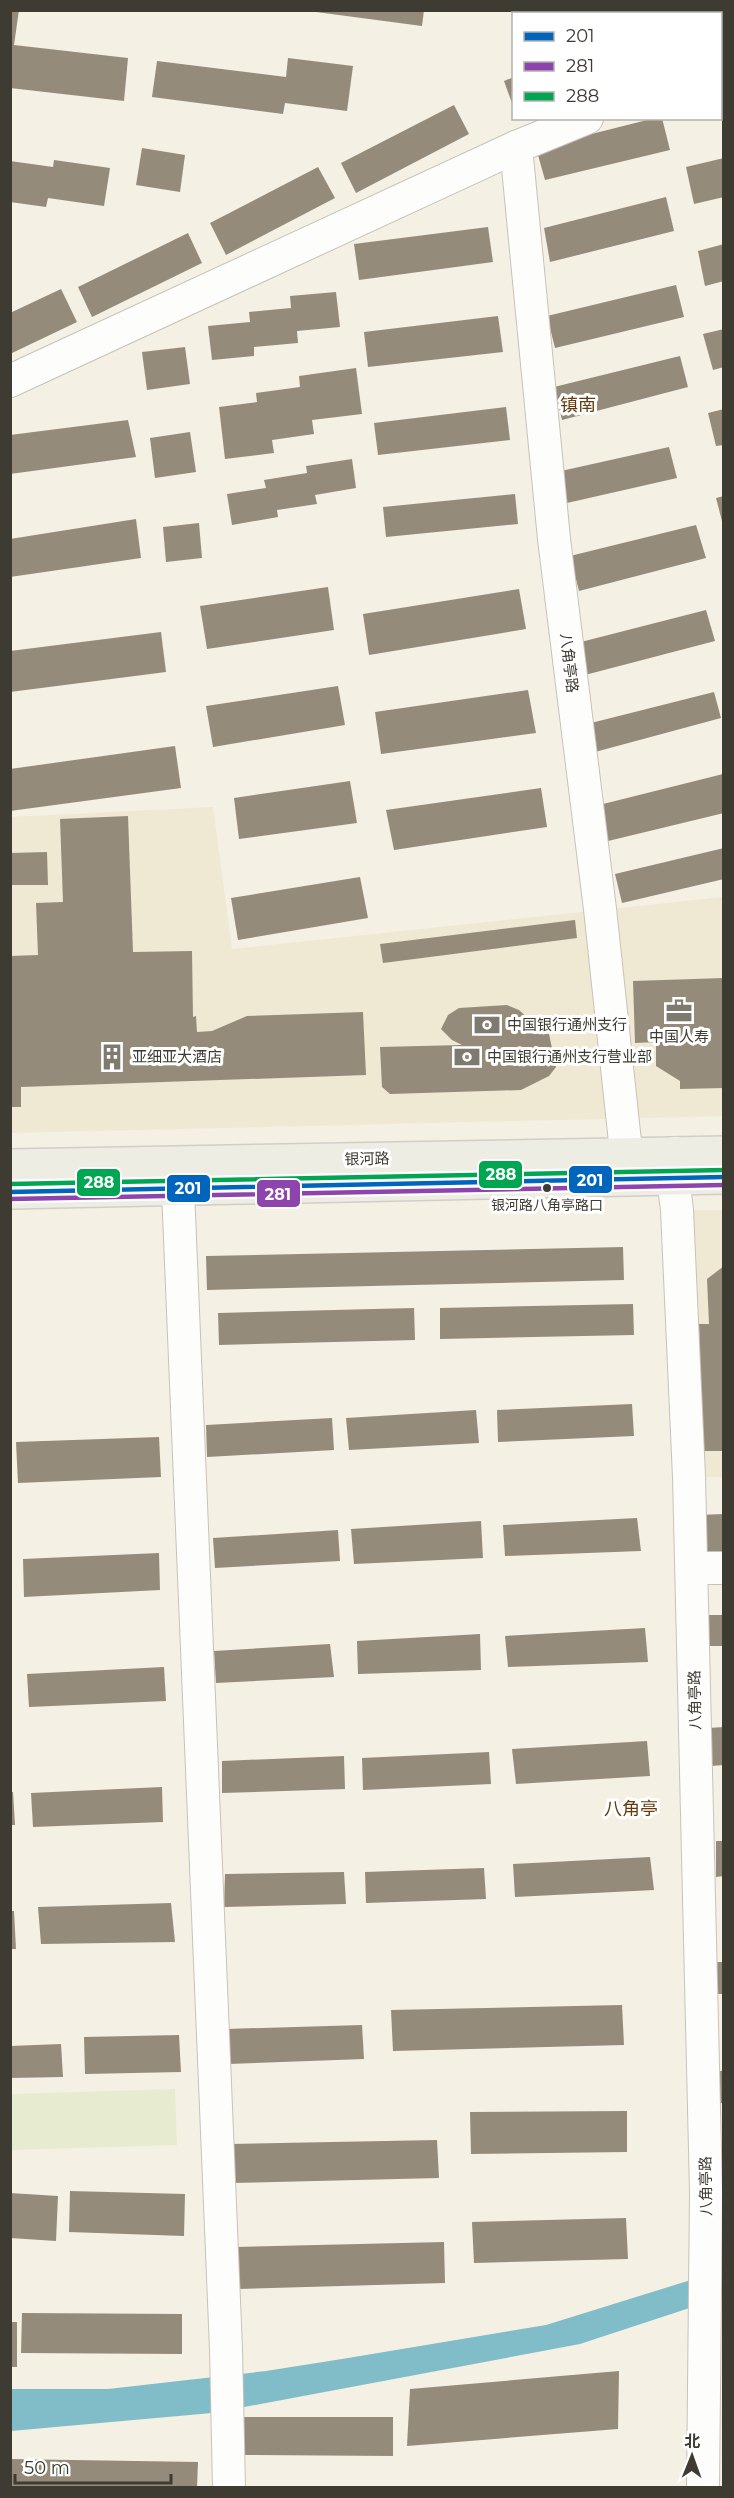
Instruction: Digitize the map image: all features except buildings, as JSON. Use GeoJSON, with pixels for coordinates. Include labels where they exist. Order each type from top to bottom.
{"type":"FeatureCollection","features":[{"type":"Feature","properties":{"kind":"main road","name":"银河路"},"geometry":{"type":"LineString","coordinates":[[10,1192],[178,1190],[674,1165],[723,1153]]}},
{"type":"Feature","properties":{"kind":"main road","name":"银河路"},"geometry":{"type":"LineString","coordinates":[[674,1165],[723,1177]]}},
{"type":"Feature","properties":{"kind":"main road","name":"银河路"},"geometry":{"type":"LineString","coordinates":[[10,1166],[628,1167]]}},
{"type":"Feature","properties":{"kind":"street"},"geometry":{"type":"LineString","coordinates":[[10,381],[516,147],[582,120]]}},
{"type":"Feature","properties":{"kind":"street","name":"八角亭路"},"geometry":{"type":"LineString","coordinates":[[516,147],[554,539],[599,898],[628,1167]]}},
{"type":"Feature","properties":{"kind":"street","name":"八角亭路"},"geometry":{"type":"LineString","coordinates":[[674,1165],[692,1568],[715,2189],[706,2247],[703,2487]]}},
{"type":"Feature","properties":{"kind":"street"},"geometry":{"type":"LineString","coordinates":[[178,1190],[226,2349],[229,2487]]}},
{"type":"Feature","properties":{"kind":"street"},"geometry":{"type":"LineString","coordinates":[[692,1568],[723,1568]]}},
{"type":"Feature","properties":{"kind":"shaded area"},"geometry":{"type":"Polygon","coordinates":[[[213,807],[232,949],[723,897],[723,1116],[11,1133],[11,817],[213,807]]]}},
{"type":"Feature","properties":{"kind":"shaded area"},"geometry":{"type":"Polygon","coordinates":[[[677,1210],[723,1210],[723,1477],[689,1477],[677,1210]]]}},
{"type":"Feature","properties":{"kind":"green space"},"geometry":{"type":"Polygon","coordinates":[[[175,2089],[177,2145],[11,2150],[11,2094],[175,2089]]]}},
{"type":"Feature","properties":{"kind":"water"},"geometry":{"type":"Polygon","coordinates":[[[723,2270],[723,2297],[580,2344],[212,2413],[11,2431],[11,2389],[108,2389],[266,2371],[546,2325],[723,2270]]]}},
{"type":"Feature","properties":{"kind":"transit line","name":"288"},"geometry":{"type":"LineString","coordinates":[[10,1184],[724,1170]]}},
{"type":"Feature","properties":{"kind":"transit line","name":"201"},"geometry":{"type":"LineString","coordinates":[[10,1192],[724,1177]]}},
{"type":"Feature","properties":{"kind":"transit line","name":"281"},"geometry":{"type":"LineString","coordinates":[[10,1199],[724,1185]]}},
{"type":"Feature","properties":{"kind":"place","name":"中国人寿"},"geometry":{"type":"Point","coordinates":[679,1011]}},
{"type":"Feature","properties":{"kind":"place","name":"中国银行通州支行"},"geometry":{"type":"Point","coordinates":[487,1025]}},
{"type":"Feature","properties":{"kind":"place","name":"亚细亚大酒店"},"geometry":{"type":"Point","coordinates":[112,1057]}},
{"type":"Feature","properties":{"kind":"place","name":"中国银行通州支行营业部"},"geometry":{"type":"Point","coordinates":[467,1057]}},
{"type":"Feature","properties":{"kind":"place","name":"银河路八角亭路口"},"geometry":{"type":"Point","coordinates":[547,1188]}},
{"type":"Feature","properties":{"kind":"district","name":"镇南"},"geometry":{"type":"Point","coordinates":[578,405]}},
{"type":"Feature","properties":{"kind":"district","name":"八角亭"},"geometry":{"type":"Point","coordinates":[631,1809]}}]}
